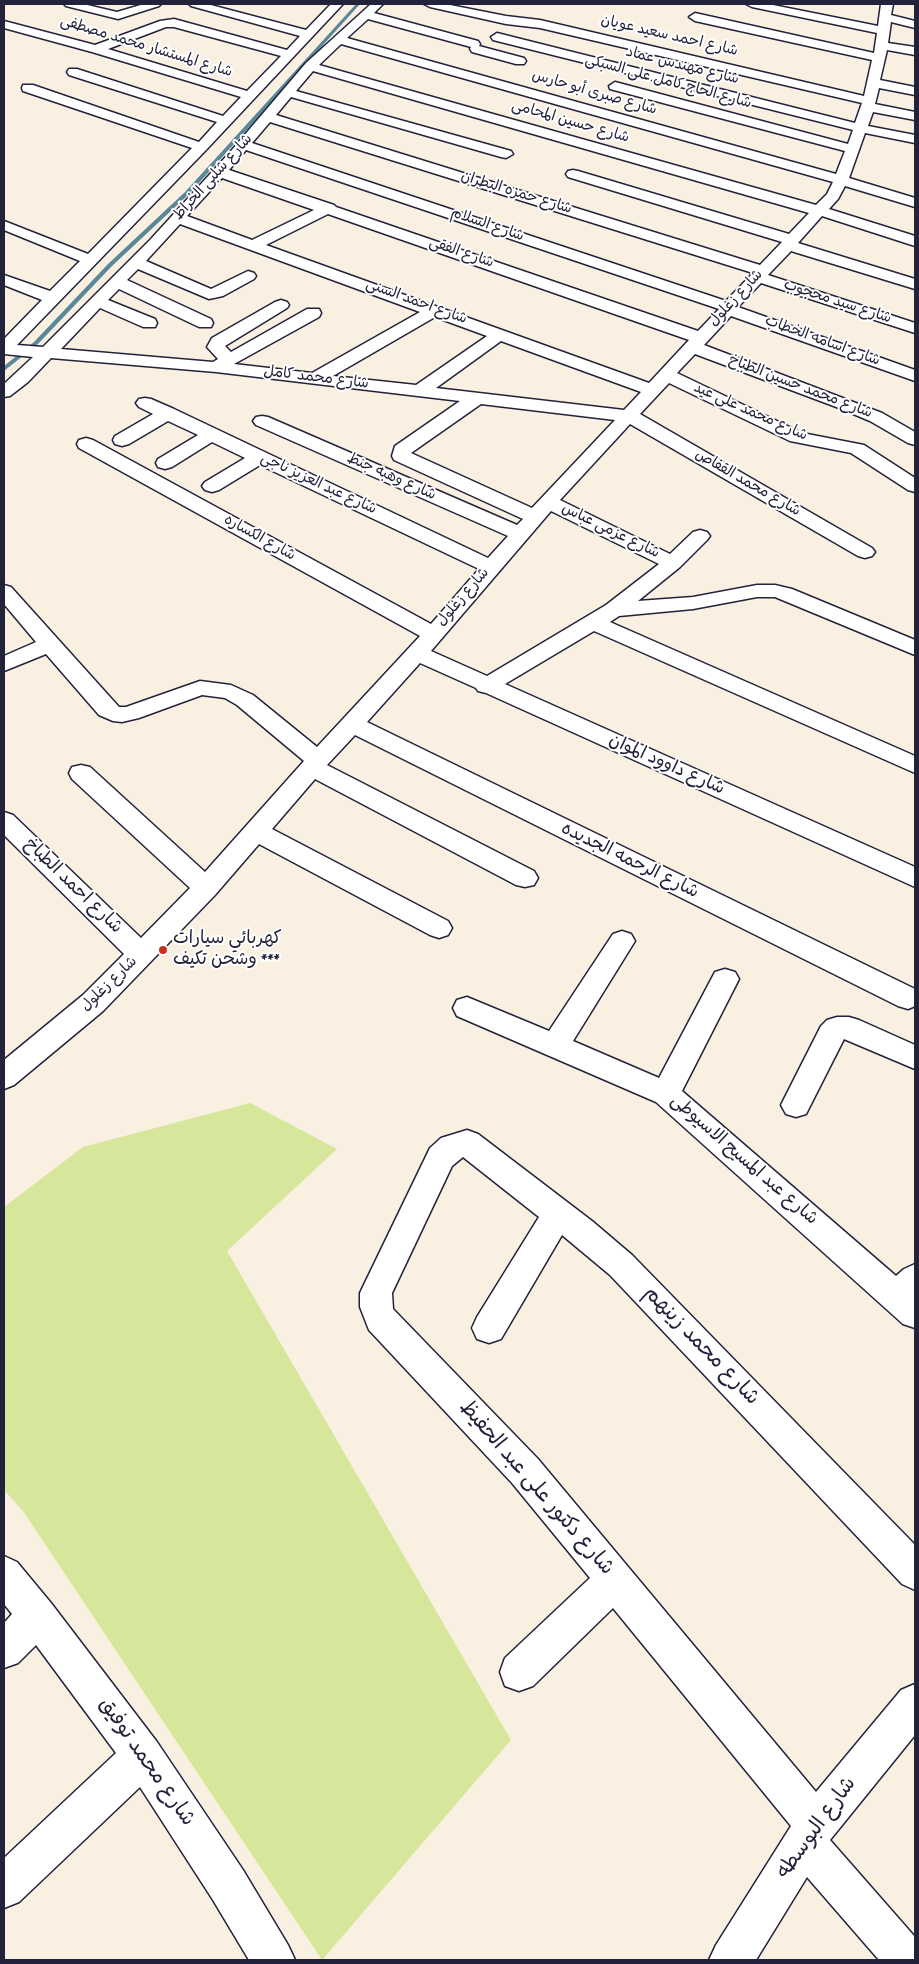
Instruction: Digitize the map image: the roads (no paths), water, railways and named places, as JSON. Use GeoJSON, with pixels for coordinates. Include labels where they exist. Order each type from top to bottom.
{"type":"FeatureCollection","features":[{"type":"Feature","properties":{"kind":"street"},"geometry":{"type":"LineString","coordinates":[[70,4],[91,6],[118,16],[153,4]]}},
{"type":"Feature","properties":{"kind":"street"},"geometry":{"type":"LineString","coordinates":[[195,4],[308,34]]}},
{"type":"Feature","properties":{"kind":"street","name":"شارع شلبى الخراط"},"geometry":{"type":"LineString","coordinates":[[7,349],[53,298],[202,147],[308,34],[326,20],[337,4]]}},
{"type":"Feature","properties":{"kind":"street","name":"شارع شلبى الخراط"},"geometry":{"type":"LineString","coordinates":[[4,392],[22,378],[42,351],[118,282],[244,145],[310,66],[338,40],[348,26],[366,15],[377,4]]}},
{"type":"Feature","properties":{"kind":"street","name":"شارع احمد سعيد عويان"},"geometry":{"type":"LineString","coordinates":[[430,4],[499,19],[540,24],[870,91]]}},
{"type":"Feature","properties":{"kind":"street"},"geometry":{"type":"LineString","coordinates":[[752,4],[882,29],[915,44]]}},
{"type":"Feature","properties":{"kind":"street"},"geometry":{"type":"LineString","coordinates":[[499,19],[520,8]]}},
{"type":"Feature","properties":{"kind":"street"},"geometry":{"type":"LineString","coordinates":[[305,15],[348,26]]}},
{"type":"Feature","properties":{"kind":"street"},"geometry":{"type":"LineString","coordinates":[[366,15],[442,35],[458,33],[534,64]]}},
{"type":"Feature","properties":{"kind":"street"},"geometry":{"type":"LineString","coordinates":[[694,18],[882,29],[915,24]]}},
{"type":"Feature","properties":{"kind":"street"},"geometry":{"type":"LineString","coordinates":[[96,49],[164,24],[174,23],[289,54]]}},
{"type":"Feature","properties":{"kind":"street","name":"شارع المستشار محمد مصطفى"},"geometry":{"type":"LineString","coordinates":[[4,24],[96,49],[250,96]]}},
{"type":"Feature","properties":{"kind":"street"},"geometry":{"type":"LineString","coordinates":[[882,29],[915,51]]}},
{"type":"Feature","properties":{"kind":"street","name":"شارع زغلول"},"geometry":{"type":"LineString","coordinates":[[4,1077],[93,1003],[206,888],[315,763],[417,653],[541,510],[820,212],[833,196],[842,180],[860,128],[870,91],[882,29]]}},
{"type":"Feature","properties":{"kind":"street","name":"شارع مهندس عماد"},"geometry":{"type":"LineString","coordinates":[[497,37],[860,128],[915,139]]}},
{"type":"Feature","properties":{"kind":"street","name":"شارع صبرى أبو حارس"},"geometry":{"type":"LineString","coordinates":[[338,40],[842,180],[915,203]]}},
{"type":"Feature","properties":{"kind":"street","name":"شارع حسين المحامى"},"geometry":{"type":"LineString","coordinates":[[310,66],[915,241]]}},
{"type":"Feature","properties":{"kind":"street"},"geometry":{"type":"LineString","coordinates":[[73,72],[226,121]]}},
{"type":"Feature","properties":{"kind":"street","name":"شارع الحاج كامل على السبكى"},"geometry":{"type":"LineString","coordinates":[[601,82],[852,149]]}},
{"type":"Feature","properties":{"kind":"street"},"geometry":{"type":"LineString","coordinates":[[28,88],[202,147]]}},
{"type":"Feature","properties":{"kind":"street"},"geometry":{"type":"LineString","coordinates":[[870,91],[915,91]]}},
{"type":"Feature","properties":{"kind":"street"},"geometry":{"type":"LineString","coordinates":[[870,91],[915,116]]}},
{"type":"Feature","properties":{"kind":"street"},"geometry":{"type":"LineString","coordinates":[[287,92],[506,154]]}},
{"type":"Feature","properties":{"kind":"street","name":"شارع حمزه البطران"},"geometry":{"type":"LineString","coordinates":[[268,117],[761,274]]}},
{"type":"Feature","properties":{"kind":"street","name":"شارع السلام"},"geometry":{"type":"LineString","coordinates":[[244,145],[729,308]]}},
{"type":"Feature","properties":{"kind":"street","name":"شارع الفقى"},"geometry":{"type":"LineString","coordinates":[[220,172],[329,208],[697,342]]}},
{"type":"Feature","properties":{"kind":"street"},"geometry":{"type":"LineString","coordinates":[[573,174],[790,242],[915,284]]}},
{"type":"Feature","properties":{"kind":"street"},"geometry":{"type":"LineString","coordinates":[[209,184],[310,218]]}},
{"type":"Feature","properties":{"kind":"street"},"geometry":{"type":"LineString","coordinates":[[254,245],[329,208]]}},
{"type":"Feature","properties":{"kind":"street","name":"شارع احمد السنى"},"geometry":{"type":"LineString","coordinates":[[178,218],[652,390]]}},
{"type":"Feature","properties":{"kind":"street"},"geometry":{"type":"LineString","coordinates":[[4,225],[90,260]]}},
{"type":"Feature","properties":{"kind":"street"},"geometry":{"type":"LineString","coordinates":[[136,263],[209,294],[216,293],[248,276]]}},
{"type":"Feature","properties":{"kind":"street","name":"شارع سيد محجوب"},"geometry":{"type":"LineString","coordinates":[[761,274],[915,328]]}},
{"type":"Feature","properties":{"kind":"street"},"geometry":{"type":"LineString","coordinates":[[4,280],[53,298]]}},
{"type":"Feature","properties":{"kind":"street"},"geometry":{"type":"LineString","coordinates":[[118,282],[205,323]]}},
{"type":"Feature","properties":{"kind":"street"},"geometry":{"type":"LineString","coordinates":[[98,301],[149,323]]}},
{"type":"Feature","properties":{"kind":"street"},"geometry":{"type":"LineString","coordinates":[[281,305],[218,342],[216,347],[222,354],[224,363],[313,313]]}},
{"type":"Feature","properties":{"kind":"street","name":"شارع اسامه الخطاب"},"geometry":{"type":"LineString","coordinates":[[729,308],[915,376]]}},
{"type":"Feature","properties":{"kind":"street"},"geometry":{"type":"LineString","coordinates":[[315,379],[435,310]]}},
{"type":"Feature","properties":{"kind":"street"},"geometry":{"type":"LineString","coordinates":[[420,391],[500,334]]}},
{"type":"Feature","properties":{"kind":"street","name":"شارع محمد حسين الطباخ"},"geometry":{"type":"LineString","coordinates":[[697,342],[912,433]]}},
{"type":"Feature","properties":{"kind":"street","name":"شارع محمد كامل"},"geometry":{"type":"LineString","coordinates":[[7,349],[224,363],[315,379],[628,416]]}},
{"type":"Feature","properties":{"kind":"street","name":"شارع محمد على عيد"},"geometry":{"type":"LineString","coordinates":[[667,375],[797,437],[857,449],[915,486]]}},
{"type":"Feature","properties":{"kind":"street","name":"شارع عزمى عباس"},"geometry":{"type":"LineString","coordinates":[[477,398],[402,450],[400,453],[404,459],[541,510],[673,563]]}},
{"type":"Feature","properties":{"kind":"street","name":"شارع عبد العزيز ناجى"},"geometry":{"type":"LineString","coordinates":[[145,403],[491,567]]}},
{"type":"Feature","properties":{"kind":"street"},"geometry":{"type":"LineString","coordinates":[[122,440],[168,413]]}},
{"type":"Feature","properties":{"kind":"street","name":"شارع محمد القفاص"},"geometry":{"type":"LineString","coordinates":[[628,416],[864,552]]}},
{"type":"Feature","properties":{"kind":"street","name":"شارع وهبه جنط"},"geometry":{"type":"LineString","coordinates":[[262,421],[520,534]]}},
{"type":"Feature","properties":{"kind":"street"},"geometry":{"type":"LineString","coordinates":[[165,462],[212,434]]}},
{"type":"Feature","properties":{"kind":"street","name":"شارع الكساره"},"geometry":{"type":"LineString","coordinates":[[86,444],[433,634]]}},
{"type":"Feature","properties":{"kind":"street"},"geometry":{"type":"LineString","coordinates":[[212,486],[260,457]]}},
{"type":"Feature","properties":{"kind":"street"},"geometry":{"type":"LineString","coordinates":[[486,686],[614,610],[673,563],[700,536]]}},
{"type":"Feature","properties":{"kind":"street"},"geometry":{"type":"LineString","coordinates":[[4,591],[107,710],[113,714],[131,713],[200,688],[230,692],[245,700],[315,763],[525,878]]}},
{"type":"Feature","properties":{"kind":"street"},"geometry":{"type":"LineString","coordinates":[[614,610],[676,605],[757,591],[775,591],[785,593],[915,648]]}},
{"type":"Feature","properties":{"kind":"street"},"geometry":{"type":"LineString","coordinates":[[595,623],[915,765]]}},
{"type":"Feature","properties":{"kind":"street"},"geometry":{"type":"LineString","coordinates":[[4,664],[50,644]]}},
{"type":"Feature","properties":{"kind":"street","name":"شارع داوود الموان"},"geometry":{"type":"LineString","coordinates":[[417,653],[486,686],[915,878]]}},
{"type":"Feature","properties":{"kind":"street","name":"شارع الرحمه الجديده"},"geometry":{"type":"LineString","coordinates":[[352,724],[908,998]]}},
{"type":"Feature","properties":{"kind":"street"},"geometry":{"type":"LineString","coordinates":[[81,773],[206,888]]}},
{"type":"Feature","properties":{"kind":"street","name":"شارع احمد الطباخ"},"geometry":{"type":"LineString","coordinates":[[4,821],[141,954]]}},
{"type":"Feature","properties":{"kind":"street"},"geometry":{"type":"LineString","coordinates":[[256,832],[439,928]]}},
{"type":"Feature","properties":{"kind":"street"},"geometry":{"type":"LineString","coordinates":[[555,1046],[622,941]]}},
{"type":"Feature","properties":{"kind":"street"},"geometry":{"type":"LineString","coordinates":[[666,1094],[725,979]]}},
{"type":"Feature","properties":{"kind":"street","name":"شارع عبد المسيح الاسيوطى"},"geometry":{"type":"LineString","coordinates":[[467,1008],[666,1094],[909,1296]]}},
{"type":"Feature","properties":{"kind":"street"},"geometry":{"type":"LineString","coordinates":[[796,1106],[831,1034],[838,1028],[849,1028],[915,1058]]}},
{"type":"Feature","properties":{"kind":"street","name":"شارع محمد زينهم"},"geometry":{"type":"LineString","coordinates":[[467,1143],[558,1213],[621,1266],[915,1572]]}},
{"type":"Feature","properties":{"kind":"street","name":"شارع دكتور على عبد الحفيظ"},"geometry":{"type":"LineString","coordinates":[[467,1143],[452,1148],[441,1157],[376,1293],[376,1307],[381,1319],[466,1406],[525,1472],[614,1581],[811,1833],[907,1960]]}},
{"type":"Feature","properties":{"kind":"street"},"geometry":{"type":"LineString","coordinates":[[489,1328],[558,1213]]}},
{"type":"Feature","properties":{"kind":"street","name":"شارع محمد توفيق"},"geometry":{"type":"LineString","coordinates":[[4,1575],[38,1616],[144,1756],[228,1885],[273,1960]]}},
{"type":"Feature","properties":{"kind":"street"},"geometry":{"type":"LineString","coordinates":[[519,1672],[614,1581]]}},
{"type":"Feature","properties":{"kind":"street"},"geometry":{"type":"LineString","coordinates":[[4,1649],[38,1616]]}},
{"type":"Feature","properties":{"kind":"street","name":"شارع البوسطه"},"geometry":{"type":"LineString","coordinates":[[731,1960],[811,1833],[915,1704]]}},
{"type":"Feature","properties":{"kind":"street"},"geometry":{"type":"LineString","coordinates":[[4,1887],[144,1756]]}},
{"type":"Feature","properties":{"kind":"waterway"},"geometry":{"type":"LineString","coordinates":[[4,369],[36,343],[110,265],[187,193],[358,4]]}},
{"type":"Feature","properties":{"kind":"place","name":"كهربائي سيارات وشحن تكيف ***"},"geometry":{"type":"Point","coordinates":[163,950]}}]}
